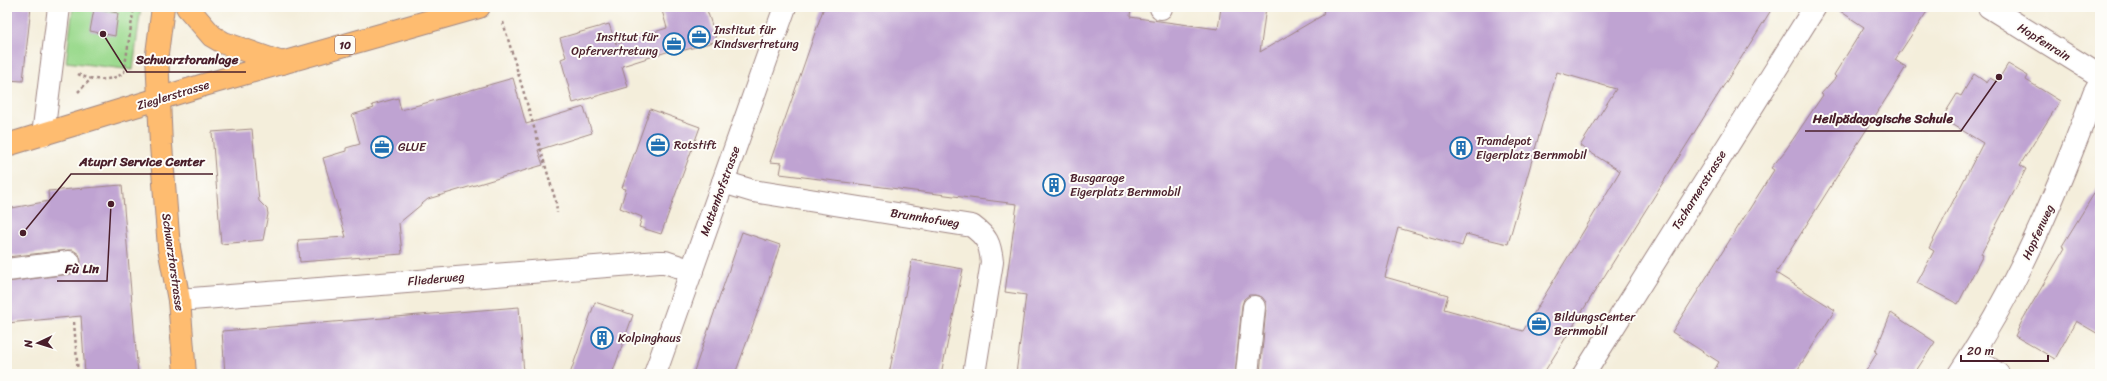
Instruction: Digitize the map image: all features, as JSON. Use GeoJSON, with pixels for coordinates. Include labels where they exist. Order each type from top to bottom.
{"type":"FeatureCollection","features":[{"type":"Feature","properties":{"kind":"main road","name":"Schwarztorstrasse"},"geometry":{"type":"LineString","coordinates":[[163,7],[157,54],[158,99],[169,248],[179,300],[185,374]]}},
{"type":"Feature","properties":{"kind":"main road"},"geometry":{"type":"LineString","coordinates":[[187,7],[212,36],[218,40],[282,63]]}},
{"type":"Feature","properties":{"kind":"main road","name":"Zieglerstrasse"},"geometry":{"type":"LineString","coordinates":[[7,146],[158,99],[282,63],[437,13],[479,7]]}},
{"type":"Feature","properties":{"kind":"street"},"geometry":{"type":"LineString","coordinates":[[42,135],[59,7]]}},
{"type":"Feature","properties":{"kind":"street","name":"Mattenhofstrasse"},"geometry":{"type":"LineString","coordinates":[[654,374],[785,7]]}},
{"type":"Feature","properties":{"kind":"street","name":"Tscharnerstrasse"},"geometry":{"type":"LineString","coordinates":[[1584,374],[1815,7]]}},
{"type":"Feature","properties":{"kind":"street","name":"Hopfenrain"},"geometry":{"type":"LineString","coordinates":[[1989,7],[2100,76]]}},
{"type":"Feature","properties":{"kind":"street","name":"Hopfenweg"},"geometry":{"type":"LineString","coordinates":[[1965,365],[2005,297],[2033,244],[2066,170],[2094,93],[2100,82]]}},
{"type":"Feature","properties":{"kind":"street","name":"Brunnhofweg"},"geometry":{"type":"LineString","coordinates":[[723,182],[753,191],[972,226],[983,234],[990,246],[992,262],[974,374]]}},
{"type":"Feature","properties":{"kind":"street"},"geometry":{"type":"LineString","coordinates":[[7,270],[69,262]]}},
{"type":"Feature","properties":{"kind":"street","name":"Fliederweg"},"geometry":{"type":"LineString","coordinates":[[179,300],[658,262],[665,262],[692,270]]}},
{"type":"Feature","properties":{"kind":"street"},"geometry":{"type":"LineString","coordinates":[[1247,374],[1254,307]]}},
{"type":"Feature","properties":{"kind":"street"},"geometry":{"type":"LineString","coordinates":[[1965,365],[1998,374]]}},
{"type":"Feature","properties":{"kind":"path"},"geometry":{"type":"LineString","coordinates":[[74,70],[81,76],[114,79],[124,72],[134,7]]}},
{"type":"Feature","properties":{"kind":"path"},"geometry":{"type":"LineString","coordinates":[[503,22],[556,202],[557,213]]}},
{"type":"Feature","properties":{"kind":"path"},"geometry":{"type":"LineString","coordinates":[[78,92],[92,78]]}},
{"type":"Feature","properties":{"kind":"path"},"geometry":{"type":"LineString","coordinates":[[74,322],[78,374]]}},
{"type":"Feature","properties":{"kind":"green space"},"geometry":{"type":"Polygon","coordinates":[[[73,7],[141,7],[133,70],[66,62],[73,7]]]}},
{"type":"Feature","properties":{"kind":"building"},"geometry":{"type":"Polygon","coordinates":[[[7,7],[31,7],[23,81],[7,80],[7,7]]]}},
{"type":"Feature","properties":{"kind":"building"},"geometry":{"type":"Polygon","coordinates":[[[661,7],[706,7],[717,41],[674,53],[673,50],[622,66],[628,87],[573,103],[561,59],[566,57],[560,38],[609,24],[616,44],[667,28],[661,7]]]}},
{"type":"Feature","properties":{"kind":"building"},"geometry":{"type":"Polygon","coordinates":[[[824,7],[1131,7],[1130,17],[1218,29],[1221,7],[1266,7],[1260,52],[1323,15],[1324,7],[1773,7],[1543,374],[1260,374],[1266,302],[1262,297],[1249,295],[1244,299],[1242,305],[1235,374],[1016,374],[1026,295],[1005,292],[1017,204],[780,174],[782,163],[770,162],[824,7]],[[1557,72],[1508,244],[1466,234],[1462,246],[1398,228],[1385,277],[1448,295],[1444,309],[1523,331],[1620,171],[1580,146],[1616,89],[1557,72]]]}},
{"type":"Feature","properties":{"kind":"building"},"geometry":{"type":"Polygon","coordinates":[[[1834,7],[1930,7],[1895,60],[1906,67],[1776,273],[1835,310],[1795,374],[1712,374],[1719,362],[1672,332],[1774,170],[1771,168],[1785,151],[1823,95],[1821,94],[1836,77],[1834,75],[1864,27],[1834,7]]]}},
{"type":"Feature","properties":{"kind":"building"},"geometry":{"type":"Polygon","coordinates":[[[94,9],[118,13],[115,36],[90,31],[94,9]]]}},
{"type":"Feature","properties":{"kind":"building"},"geometry":{"type":"Polygon","coordinates":[[[2008,64],[2028,76],[2026,80],[2060,101],[2020,165],[2026,169],[1981,254],[1983,255],[1958,304],[1917,283],[1934,251],[1929,248],[1983,143],[1942,118],[1957,94],[1961,96],[1974,74],[1987,83],[1990,78],[1997,82],[2008,64]]]}},
{"type":"Feature","properties":{"kind":"building"},"geometry":{"type":"Polygon","coordinates":[[[513,78],[526,124],[584,107],[592,133],[538,150],[543,165],[428,199],[399,223],[402,254],[300,262],[298,240],[346,237],[323,158],[346,151],[346,148],[360,144],[352,115],[374,108],[372,105],[398,98],[401,110],[513,78]]]}},
{"type":"Feature","properties":{"kind":"building"},"geometry":{"type":"Polygon","coordinates":[[[650,109],[700,127],[661,234],[639,227],[642,217],[620,208],[626,189],[622,188],[650,109]]]}},
{"type":"Feature","properties":{"kind":"building"},"geometry":{"type":"Polygon","coordinates":[[[252,129],[259,201],[267,209],[268,214],[263,240],[221,244],[212,132],[252,129]]]}},
{"type":"Feature","properties":{"kind":"building"},"geometry":{"type":"Polygon","coordinates":[[[2100,184],[2100,335],[2076,321],[2055,359],[2015,336],[2023,319],[2065,248],[2062,246],[2100,184]]]}},
{"type":"Feature","properties":{"kind":"building"},"geometry":{"type":"Polygon","coordinates":[[[122,185],[138,374],[85,374],[81,316],[7,323],[7,282],[71,274],[80,267],[81,261],[79,254],[73,250],[7,257],[7,209],[49,201],[48,191],[122,185]]]}},
{"type":"Feature","properties":{"kind":"building"},"geometry":{"type":"Polygon","coordinates":[[[742,232],[780,245],[765,292],[735,374],[693,374],[742,232]]]}},
{"type":"Feature","properties":{"kind":"building"},"geometry":{"type":"Polygon","coordinates":[[[912,260],[963,269],[941,374],[889,374],[912,260]]]}},
{"type":"Feature","properties":{"kind":"building","name":"Kolpinghaus"},"geometry":{"type":"Polygon","coordinates":[[[595,302],[633,315],[612,374],[570,374],[595,302]]]}},
{"type":"Feature","properties":{"kind":"building"},"geometry":{"type":"Polygon","coordinates":[[[519,307],[524,374],[225,374],[222,331],[519,307]]]}},
{"type":"Feature","properties":{"kind":"building"},"geometry":{"type":"Polygon","coordinates":[[[1891,313],[1935,342],[1914,374],[1864,374],[1877,353],[1875,352],[1891,313]]]}},
{"type":"Feature","properties":{"kind":"place","name":"Schwarztoranlage"},"geometry":{"type":"Point","coordinates":[103,34]}},
{"type":"Feature","properties":{"kind":"place","name":"Institut für Kindsvertretung"},"geometry":{"type":"Point","coordinates":[699,37]}},
{"type":"Feature","properties":{"kind":"place","name":"Institut für Opfervertretung"},"geometry":{"type":"Point","coordinates":[674,44]}},
{"type":"Feature","properties":{"kind":"place","name":"Heilpädagogische Schule"},"geometry":{"type":"Point","coordinates":[1999,77]}},
{"type":"Feature","properties":{"kind":"place","name":"Rotstift"},"geometry":{"type":"Point","coordinates":[658,145]}},
{"type":"Feature","properties":{"kind":"place","name":"GLUE"},"geometry":{"type":"Point","coordinates":[382,147]}},
{"type":"Feature","properties":{"kind":"place","name":"Tramdepot Eigerplatz Bernmobil"},"geometry":{"type":"Point","coordinates":[1461,148]}},
{"type":"Feature","properties":{"kind":"place","name":"Busgarage Eigerplatz Bernmobil"},"geometry":{"type":"Point","coordinates":[1054,185]}},
{"type":"Feature","properties":{"kind":"place","name":"Fù Lin"},"geometry":{"type":"Point","coordinates":[111,204]}},
{"type":"Feature","properties":{"kind":"place","name":"Atupri Service Center"},"geometry":{"type":"Point","coordinates":[23,233]}},
{"type":"Feature","properties":{"kind":"place","name":"BildungsCenter Bernmobil"},"geometry":{"type":"Point","coordinates":[1539,324]}},
{"type":"Feature","properties":{"kind":"place","name":"Kolpinghaus"},"geometry":{"type":"Point","coordinates":[602,338]}}]}
